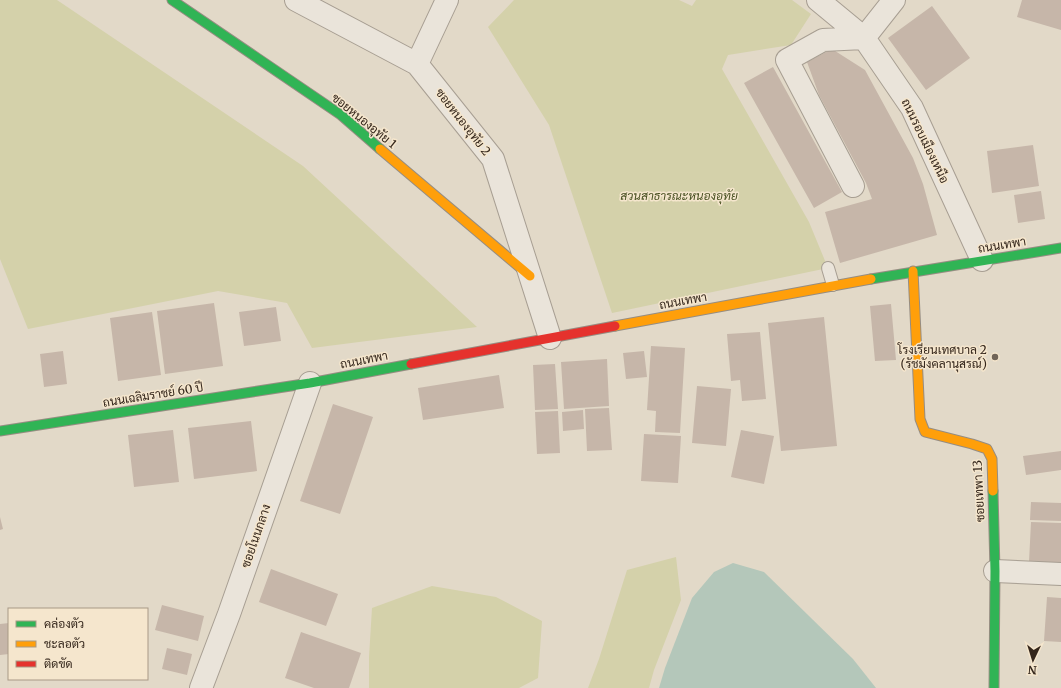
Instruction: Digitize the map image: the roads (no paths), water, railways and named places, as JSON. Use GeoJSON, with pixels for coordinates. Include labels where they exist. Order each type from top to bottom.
{"type":"FeatureCollection","features":[{"type":"Feature","properties":{"kind":"street","name":"ซอยหนองอุทัย 1"},"geometry":{"type":"LineString","coordinates":[[172,0],[341,115],[530,276]]}},
{"type":"Feature","properties":{"kind":"street","name":"ซอยหนองอุทัย 2"},"geometry":{"type":"LineString","coordinates":[[296,0],[417,64],[492,159],[550,338]]}},
{"type":"Feature","properties":{"kind":"street"},"geometry":{"type":"LineString","coordinates":[[417,64],[447,0]]}},
{"type":"Feature","properties":{"kind":"street","name":"ถนนรอบเมืองเหนือ"},"geometry":{"type":"LineString","coordinates":[[818,0],[864,38],[912,108],[982,260]]}},
{"type":"Feature","properties":{"kind":"street"},"geometry":{"type":"LineString","coordinates":[[853,186],[787,60],[823,40],[864,38],[894,0]]}},
{"type":"Feature","properties":{"kind":"street","name":"ถนนเทพา"},"geometry":{"type":"LineString","coordinates":[[310,383],[913,271],[1061,248]]}},
{"type":"Feature","properties":{"kind":"street","name":"ซอยเทพา 13"},"geometry":{"type":"LineString","coordinates":[[913,271],[920,419],[925,432],[937,437],[976,444],[987,449],[992,459],[995,571],[994,688]]}},
{"type":"Feature","properties":{"kind":"street","name":"ถนนเฉลิมราชย์ 60 ปี"},"geometry":{"type":"LineString","coordinates":[[0,430],[310,383]]}},
{"type":"Feature","properties":{"kind":"street","name":"ซอยโนนกลาง"},"geometry":{"type":"LineString","coordinates":[[200,688],[229,614],[310,383]]}},
{"type":"Feature","properties":{"kind":"street"},"geometry":{"type":"LineString","coordinates":[[995,571],[1061,574]]}},
{"type":"Feature","properties":{"kind":"lane"},"geometry":{"type":"LineString","coordinates":[[828,268],[833,286]]}},
{"type":"Feature","properties":{"kind":"lane"},"geometry":{"type":"LineString","coordinates":[[622,312],[625,324]]}},
{"type":"Feature","properties":{"kind":"place","name":"โรงเรียนเทศบาล 2 (รัชมังคลานุสรณ์)"},"geometry":{"type":"Point","coordinates":[995,357]}},
{"type":"Feature","properties":{"kind":"park label","name":"สวนสาธารณะหนองอุทัย"},"geometry":{"type":"Point","coordinates":[679,196]}}]}
